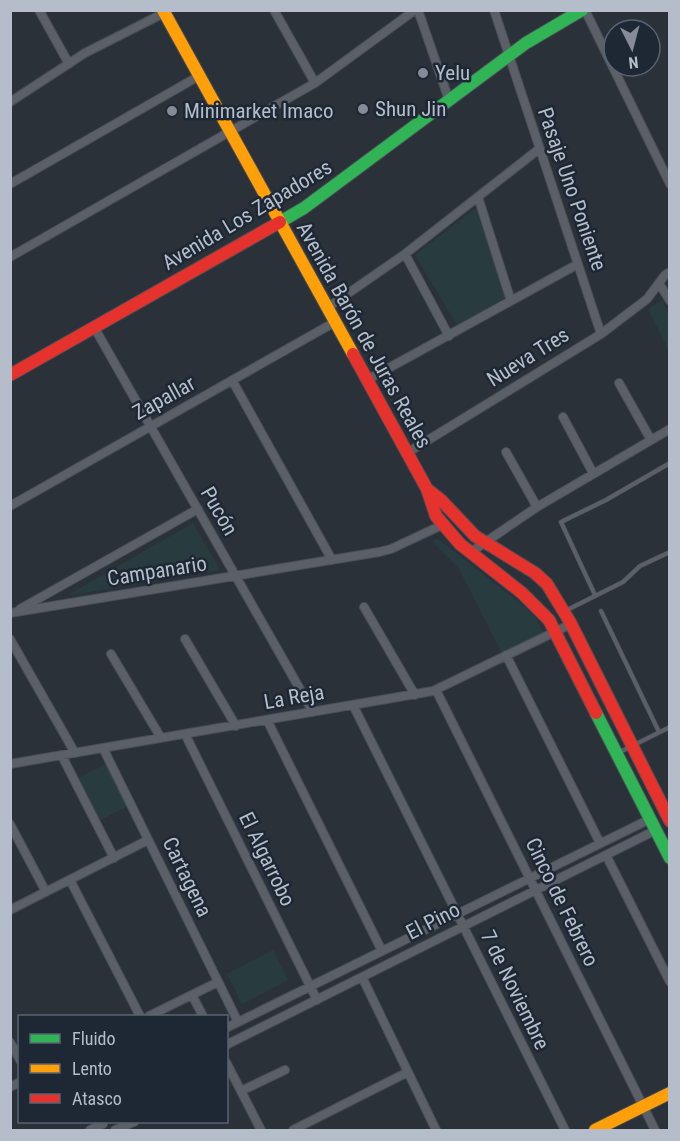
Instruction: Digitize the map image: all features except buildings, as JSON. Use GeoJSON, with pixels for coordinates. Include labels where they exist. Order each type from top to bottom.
{"type":"FeatureCollection","features":[{"type":"Feature","properties":{"kind":"street"},"geometry":{"type":"LineString","coordinates":[[39,10],[69,64]]}},
{"type":"Feature","properties":{"kind":"street"},"geometry":{"type":"LineString","coordinates":[[274,10],[315,83]]}},
{"type":"Feature","properties":{"kind":"street"},"geometry":{"type":"LineString","coordinates":[[10,257],[315,83],[417,10],[449,100]]}},
{"type":"Feature","properties":{"kind":"street","name":"Pasaje Uno Poniente"},"geometry":{"type":"LineString","coordinates":[[494,10],[601,334]]}},
{"type":"Feature","properties":{"kind":"street"},"geometry":{"type":"LineString","coordinates":[[583,10],[669,184]]}},
{"type":"Feature","properties":{"kind":"street","name":"Avenida Los Zapadores"},"geometry":{"type":"LineString","coordinates":[[10,375],[322,196],[545,30],[583,10]]}},
{"type":"Feature","properties":{"kind":"street"},"geometry":{"type":"LineString","coordinates":[[11,99],[105,42],[163,12]]}},
{"type":"Feature","properties":{"kind":"street","name":"Avenida Barón de Juras Reales"},"geometry":{"type":"LineString","coordinates":[[163,12],[428,489],[433,510],[442,525],[471,552],[532,600],[556,631],[669,858]]}},
{"type":"Feature","properties":{"kind":"street"},"geometry":{"type":"LineString","coordinates":[[10,184],[199,76]]}},
{"type":"Feature","properties":{"kind":"street"},"geometry":{"type":"LineString","coordinates":[[327,308],[405,254],[539,150]]}},
{"type":"Feature","properties":{"kind":"street"},"geometry":{"type":"LineString","coordinates":[[478,197],[511,301]]}},
{"type":"Feature","properties":{"kind":"street"},"geometry":{"type":"LineString","coordinates":[[405,254],[449,336]]}},
{"type":"Feature","properties":{"kind":"street"},"geometry":{"type":"LineString","coordinates":[[367,380],[578,264]]}},
{"type":"Feature","properties":{"kind":"street","name":"Nueva Tres"},"geometry":{"type":"LineString","coordinates":[[407,453],[601,334],[647,299],[669,272]]}},
{"type":"Feature","properties":{"kind":"street"},"geometry":{"type":"LineString","coordinates":[[660,282],[669,301]]}},
{"type":"Feature","properties":{"kind":"street","name":"Zapallar"},"geometry":{"type":"LineString","coordinates":[[10,506],[335,322]]}},
{"type":"Feature","properties":{"kind":"street","name":"Pucón"},"geometry":{"type":"LineString","coordinates":[[94,327],[313,712]]}},
{"type":"Feature","properties":{"kind":"street"},"geometry":{"type":"LineString","coordinates":[[232,380],[332,560]]}},
{"type":"Feature","properties":{"kind":"street"},"geometry":{"type":"LineString","coordinates":[[619,383],[651,440]]}},
{"type":"Feature","properties":{"kind":"street"},"geometry":{"type":"LineString","coordinates":[[563,417],[593,473]]}},
{"type":"Feature","properties":{"kind":"street"},"geometry":{"type":"LineString","coordinates":[[471,552],[537,507],[669,429]]}},
{"type":"Feature","properties":{"kind":"street"},"geometry":{"type":"LineString","coordinates":[[506,452],[537,507]]}},
{"type":"Feature","properties":{"kind":"street","name":"Avenida Barón de Juras Reales"},"geometry":{"type":"LineString","coordinates":[[428,489],[484,543],[535,573],[547,584],[571,624],[669,821]]}},
{"type":"Feature","properties":{"kind":"street","name":"Campanario"},"geometry":{"type":"LineString","coordinates":[[13,613],[198,509]]}},
{"type":"Feature","properties":{"kind":"street","name":"Campanario"},"geometry":{"type":"LineString","coordinates":[[13,613],[385,551],[442,525]]}},
{"type":"Feature","properties":{"kind":"street"},"geometry":{"type":"LineString","coordinates":[[364,607],[415,694]]}},
{"type":"Feature","properties":{"kind":"street","name":"La Reja"},"geometry":{"type":"LineString","coordinates":[[10,764],[436,690],[571,624]]}},
{"type":"Feature","properties":{"kind":"street"},"geometry":{"type":"LineString","coordinates":[[10,639],[75,753]]}},
{"type":"Feature","properties":{"kind":"street"},"geometry":{"type":"LineString","coordinates":[[185,639],[236,726]]}},
{"type":"Feature","properties":{"kind":"street"},"geometry":{"type":"LineString","coordinates":[[111,654],[161,738]]}},
{"type":"Feature","properties":{"kind":"street"},"geometry":{"type":"LineString","coordinates":[[506,655],[600,843]]}},
{"type":"Feature","properties":{"kind":"street","name":"Cinco de Febrero"},"geometry":{"type":"LineString","coordinates":[[436,690],[655,1131]]}},
{"type":"Feature","properties":{"kind":"street","name":"7 de Noviembre"},"geometry":{"type":"LineString","coordinates":[[353,705],[565,1131]]}},
{"type":"Feature","properties":{"kind":"street"},"geometry":{"type":"LineString","coordinates":[[267,720],[382,951]]}},
{"type":"Feature","properties":{"kind":"street","name":"El Algarrobo"},"geometry":{"type":"LineString","coordinates":[[185,734],[317,1000]]}},
{"type":"Feature","properties":{"kind":"street","name":"Cartagena"},"geometry":{"type":"LineString","coordinates":[[103,748],[238,1022]]}},
{"type":"Feature","properties":{"kind":"street"},"geometry":{"type":"LineString","coordinates":[[62,756],[114,858]]}},
{"type":"Feature","properties":{"kind":"street","name":"El Pino"},"geometry":{"type":"LineString","coordinates":[[228,1027],[650,819]]}},
{"type":"Feature","properties":{"kind":"street"},"geometry":{"type":"LineString","coordinates":[[10,824],[46,892]]}},
{"type":"Feature","properties":{"kind":"street","name":"El Pino"},"geometry":{"type":"LineString","coordinates":[[228,1044],[656,830]]}},
{"type":"Feature","properties":{"kind":"street"},"geometry":{"type":"LineString","coordinates":[[10,910],[148,840]]}},
{"type":"Feature","properties":{"kind":"street"},"geometry":{"type":"LineString","coordinates":[[606,855],[669,982]]}},
{"type":"Feature","properties":{"kind":"street"},"geometry":{"type":"LineString","coordinates":[[70,880],[139,1015]]}},
{"type":"Feature","properties":{"kind":"street"},"geometry":{"type":"LineString","coordinates":[[362,977],[435,1128],[425,1131]]}},
{"type":"Feature","properties":{"kind":"street"},"geometry":{"type":"LineString","coordinates":[[153,1015],[218,982]]}},
{"type":"Feature","properties":{"kind":"street"},"geometry":{"type":"LineString","coordinates":[[192,995],[202,1015]]}},
{"type":"Feature","properties":{"kind":"street"},"geometry":{"type":"LineString","coordinates":[[10,1042],[18,1056]]}},
{"type":"Feature","properties":{"kind":"street"},"geometry":{"type":"LineString","coordinates":[[228,1065],[261,1130]]}},
{"type":"Feature","properties":{"kind":"street"},"geometry":{"type":"LineString","coordinates":[[241,1091],[285,1070]]}},
{"type":"Feature","properties":{"kind":"street"},"geometry":{"type":"LineString","coordinates":[[293,1131],[408,1072]]}},
{"type":"Feature","properties":{"kind":"street"},"geometry":{"type":"LineString","coordinates":[[595,1131],[669,1093]]}},
{"type":"Feature","properties":{"kind":"street"},"geometry":{"type":"LineString","coordinates":[[115,1131],[132,1123]]}},
{"type":"Feature","properties":{"kind":"street"},"geometry":{"type":"LineString","coordinates":[[90,1131],[104,1126]]}},
{"type":"Feature","properties":{"kind":"lane"},"geometry":{"type":"LineString","coordinates":[[595,595],[561,522],[606,500],[669,463]]}},
{"type":"Feature","properties":{"kind":"lane"},"geometry":{"type":"LineString","coordinates":[[564,611],[623,582],[640,567],[669,552]]}},
{"type":"Feature","properties":{"kind":"lane"},"geometry":{"type":"LineString","coordinates":[[601,611],[659,732]]}},
{"type":"Feature","properties":{"kind":"lane"},"geometry":{"type":"LineString","coordinates":[[617,753],[669,727]]}},
{"type":"Feature","properties":{"kind":"green space"},"geometry":{"type":"Polygon","coordinates":[[[476,208],[506,298],[457,325],[415,255],[476,208]]]}},
{"type":"Feature","properties":{"kind":"green space"},"geometry":{"type":"Polygon","coordinates":[[[662,300],[669,314],[669,351],[648,309],[662,300]]]}},
{"type":"Feature","properties":{"kind":"green space"},"geometry":{"type":"Polygon","coordinates":[[[193,523],[220,570],[66,596],[193,523]]]}},
{"type":"Feature","properties":{"kind":"green space"},"geometry":{"type":"Polygon","coordinates":[[[437,538],[520,603],[535,617],[544,633],[502,653],[459,569],[433,542],[437,538]]]}},
{"type":"Feature","properties":{"kind":"green space"},"geometry":{"type":"Polygon","coordinates":[[[108,763],[129,806],[100,820],[79,778],[108,763]]]}},
{"type":"Feature","properties":{"kind":"green space"},"geometry":{"type":"Polygon","coordinates":[[[273,950],[288,980],[242,1004],[227,974],[273,950]]]}},
{"type":"Feature","properties":{"kind":"traffic: fast"},"geometry":{"type":"LineString","coordinates":[[280,222],[304,208],[526,43],[582,10]]}},
{"type":"Feature","properties":{"kind":"traffic: fast"},"geometry":{"type":"LineString","coordinates":[[596,713],[670,858]]}},
{"type":"Feature","properties":{"kind":"traffic: slow"},"geometry":{"type":"LineString","coordinates":[[163,10],[353,354]]}},
{"type":"Feature","properties":{"kind":"traffic: slow"},"geometry":{"type":"LineString","coordinates":[[595,1130],[670,1093]]}},
{"type":"Feature","properties":{"kind":"traffic: jam"},"geometry":{"type":"LineString","coordinates":[[10,375],[280,222]]}},
{"type":"Feature","properties":{"kind":"traffic: jam"},"geometry":{"type":"LineString","coordinates":[[353,354],[427,489],[436,516],[460,544],[522,593],[549,620],[596,713]]}},
{"type":"Feature","properties":{"kind":"traffic: jam"},"geometry":{"type":"LineString","coordinates":[[427,489],[442,501],[475,536],[535,573],[547,584],[570,622],[670,821]]}},
{"type":"Feature","properties":{"kind":"place","name":"Yelu"},"geometry":{"type":"Point","coordinates":[423,73]}},
{"type":"Feature","properties":{"kind":"place","name":"Shun Jin"},"geometry":{"type":"Point","coordinates":[363,109]}},
{"type":"Feature","properties":{"kind":"place","name":"Minimarket Imaco"},"geometry":{"type":"Point","coordinates":[172,111]}}]}
